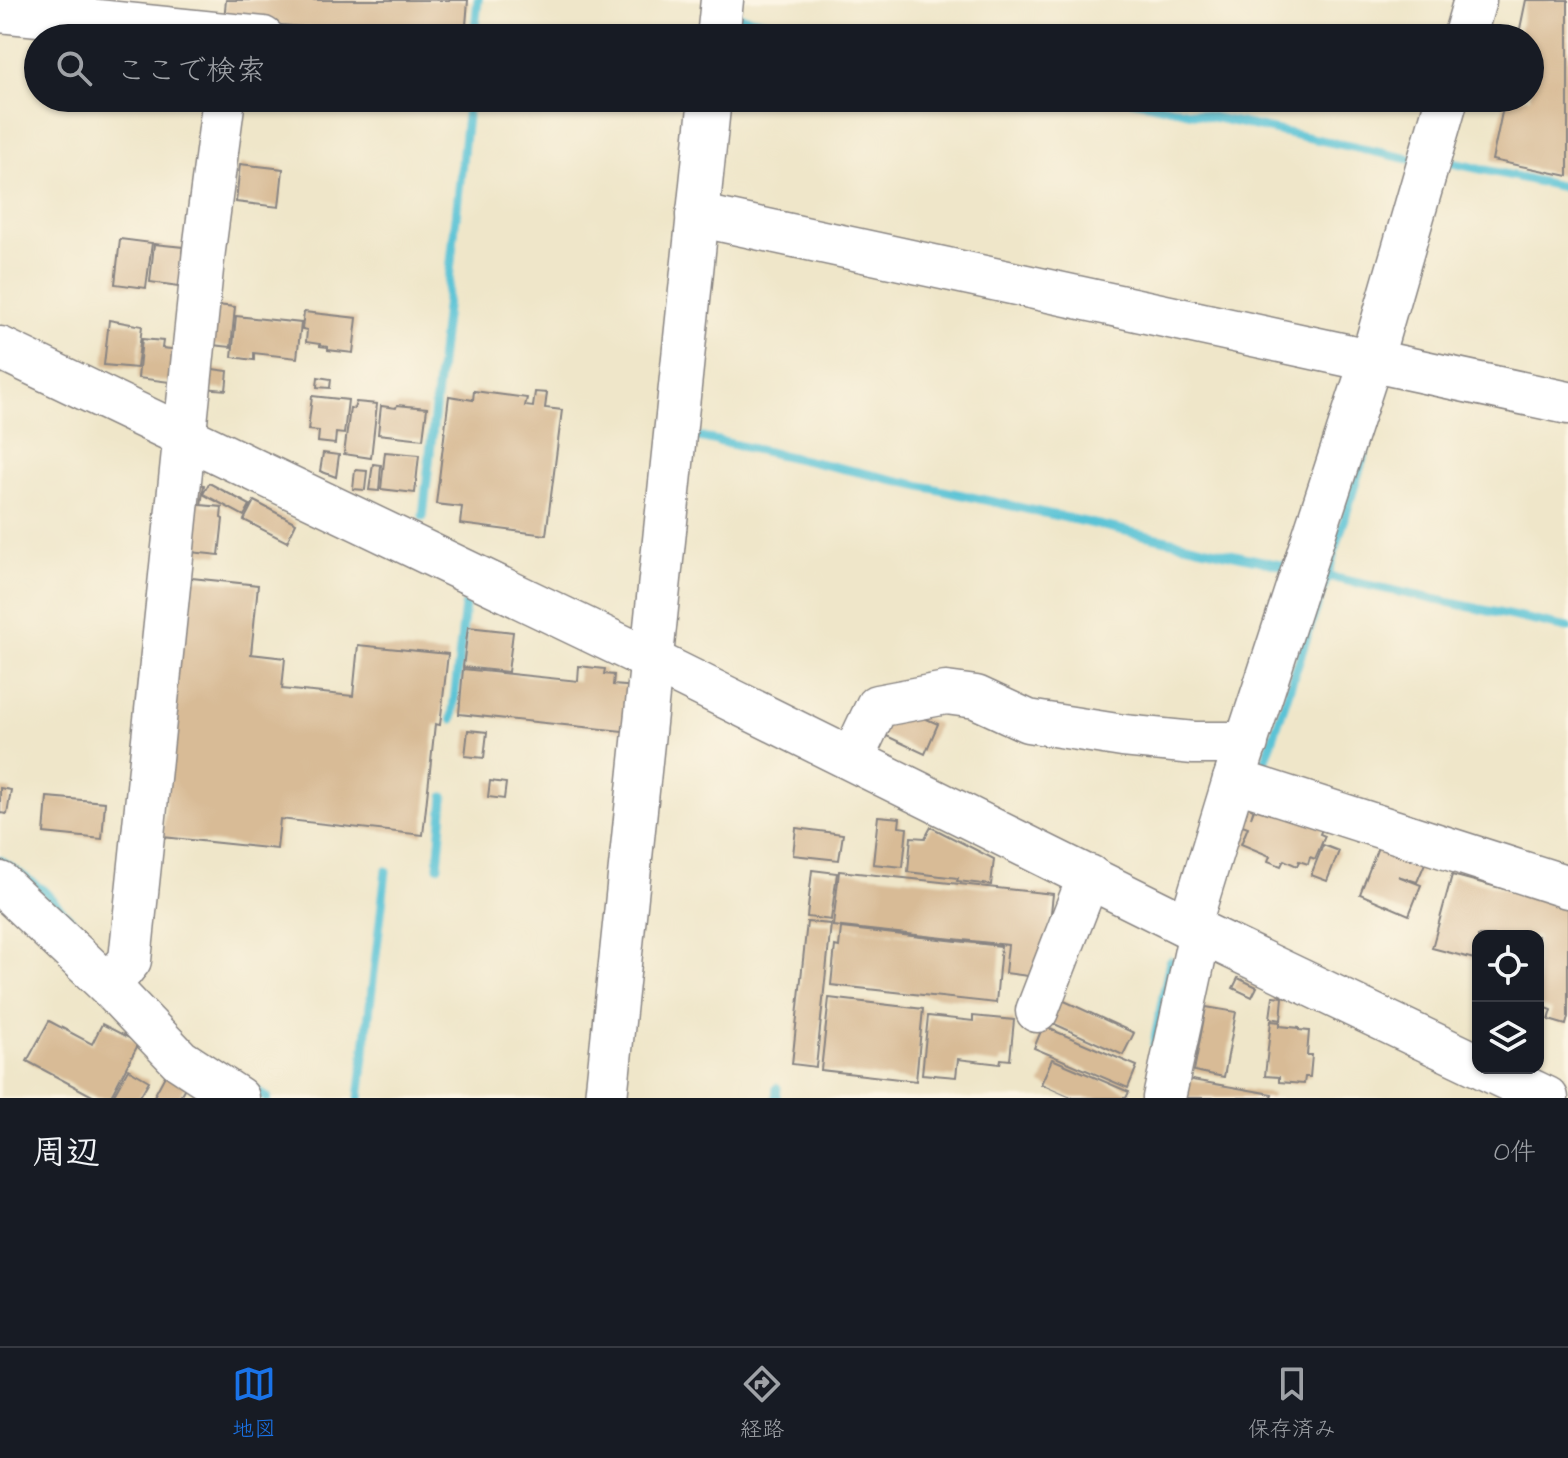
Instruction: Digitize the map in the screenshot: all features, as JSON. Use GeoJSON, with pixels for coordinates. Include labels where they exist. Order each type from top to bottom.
{"type":"FeatureCollection","features":[{"type":"Feature","properties":{"kind":"street"},"geometry":{"type":"LineString","coordinates":[[719,24],[722,0]]}},
{"type":"Feature","properties":{"kind":"street"},"geometry":{"type":"LineString","coordinates":[[1468,24],[1475,0]]}},
{"type":"Feature","properties":{"kind":"street"},"geometry":{"type":"LineString","coordinates":[[0,11],[172,24]]}},
{"type":"Feature","properties":{"kind":"street"},"geometry":{"type":"LineString","coordinates":[[118,974],[130,960],[184,436],[222,112]]}},
{"type":"Feature","properties":{"kind":"street"},"geometry":{"type":"LineString","coordinates":[[606,1098],[708,112]]}},
{"type":"Feature","properties":{"kind":"street"},"geometry":{"type":"LineString","coordinates":[[1164,1098],[1194,929],[1241,761],[1371,361],[1443,112]]}},
{"type":"Feature","properties":{"kind":"street"},"geometry":{"type":"LineString","coordinates":[[697,215],[1568,403]]}},
{"type":"Feature","properties":{"kind":"street"},"geometry":{"type":"LineString","coordinates":[[0,348],[651,660],[1194,929],[1472,1062]]}},
{"type":"Feature","properties":{"kind":"street"},"geometry":{"type":"LineString","coordinates":[[852,759],[877,706],[946,693],[976,697],[1028,721],[1194,743],[1568,887]]}},
{"type":"Feature","properties":{"kind":"street"},"geometry":{"type":"LineString","coordinates":[[1037,1011],[1089,876]]}},
{"type":"Feature","properties":{"kind":"street"},"geometry":{"type":"LineString","coordinates":[[0,883],[118,974],[180,1060],[238,1098]]}},
{"type":"Feature","properties":{"kind":"street"},"geometry":{"type":"LineString","coordinates":[[1497,1074],[1547,1098]]}},
{"type":"Feature","properties":{"kind":"building"},"geometry":{"type":"Polygon","coordinates":[[[226,0],[468,0],[466,24],[269,24],[224,20],[226,0]]]}},
{"type":"Feature","properties":{"kind":"building"},"geometry":{"type":"Polygon","coordinates":[[[1526,0],[1568,0],[1568,176],[1492,160],[1502,112],[1544,112],[1544,24],[1521,24],[1526,0]]]}},
{"type":"Feature","properties":{"kind":"building"},"geometry":{"type":"Polygon","coordinates":[[[240,164],[283,169],[279,207],[236,202],[240,164]]]}},
{"type":"Feature","properties":{"kind":"building"},"geometry":{"type":"Polygon","coordinates":[[[120,239],[152,243],[146,288],[115,284],[120,239]]]}},
{"type":"Feature","properties":{"kind":"building"},"geometry":{"type":"Polygon","coordinates":[[[154,244],[183,247],[182,252],[190,253],[186,287],[150,282],[154,244]]]}},
{"type":"Feature","properties":{"kind":"building"},"geometry":{"type":"Polygon","coordinates":[[[207,304],[235,307],[231,347],[203,344],[207,304]]]}},
{"type":"Feature","properties":{"kind":"building"},"geometry":{"type":"Polygon","coordinates":[[[304,312],[357,318],[353,353],[328,350],[320,344],[306,342],[307,330],[302,329],[304,312]]]}},
{"type":"Feature","properties":{"kind":"building"},"geometry":{"type":"Polygon","coordinates":[[[236,316],[301,323],[297,358],[254,353],[254,360],[232,357],[236,316]]]}},
{"type":"Feature","properties":{"kind":"building"},"geometry":{"type":"Polygon","coordinates":[[[109,320],[142,326],[137,368],[104,365],[109,320]]]}},
{"type":"Feature","properties":{"kind":"building"},"geometry":{"type":"Polygon","coordinates":[[[142,339],[163,341],[162,348],[181,350],[177,383],[138,378],[142,339]]]}},
{"type":"Feature","properties":{"kind":"building"},"geometry":{"type":"Polygon","coordinates":[[[205,368],[228,371],[226,390],[204,388],[205,368]]]}},
{"type":"Feature","properties":{"kind":"building"},"geometry":{"type":"Polygon","coordinates":[[[318,377],[331,379],[330,388],[317,387],[318,377]]]}},
{"type":"Feature","properties":{"kind":"building"},"geometry":{"type":"Polygon","coordinates":[[[474,391],[527,398],[525,406],[533,407],[535,392],[547,393],[545,408],[562,410],[546,535],[460,524],[462,507],[436,504],[449,396],[473,400],[474,391]]]}},
{"type":"Feature","properties":{"kind":"building"},"geometry":{"type":"Polygon","coordinates":[[[312,396],[348,400],[344,434],[336,433],[335,444],[318,442],[319,431],[308,430],[312,396]]]}},
{"type":"Feature","properties":{"kind":"building"},"geometry":{"type":"Polygon","coordinates":[[[356,402],[377,404],[371,458],[344,454],[350,408],[354,409],[356,402]]]}},
{"type":"Feature","properties":{"kind":"building"},"geometry":{"type":"Polygon","coordinates":[[[397,405],[427,408],[423,439],[378,434],[381,406],[396,408],[397,405]]]}},
{"type":"Feature","properties":{"kind":"building"},"geometry":{"type":"Polygon","coordinates":[[[385,452],[419,455],[415,493],[381,489],[385,452]]]}},
{"type":"Feature","properties":{"kind":"building"},"geometry":{"type":"Polygon","coordinates":[[[323,453],[339,455],[336,477],[320,471],[323,453]]]}},
{"type":"Feature","properties":{"kind":"building"},"geometry":{"type":"Polygon","coordinates":[[[373,464],[381,465],[379,491],[369,490],[373,464]]]}},
{"type":"Feature","properties":{"kind":"building"},"geometry":{"type":"Polygon","coordinates":[[[355,470],[367,471],[365,490],[353,489],[355,470]]]}},
{"type":"Feature","properties":{"kind":"building"},"geometry":{"type":"Polygon","coordinates":[[[189,483],[204,485],[201,505],[222,507],[219,555],[181,551],[189,483]]]}},
{"type":"Feature","properties":{"kind":"building"},"geometry":{"type":"Polygon","coordinates":[[[209,483],[250,505],[244,516],[203,494],[209,483]]]}},
{"type":"Feature","properties":{"kind":"building"},"geometry":{"type":"Polygon","coordinates":[[[254,501],[296,523],[287,542],[244,520],[254,501]]]}},
{"type":"Feature","properties":{"kind":"building"},"geometry":{"type":"Polygon","coordinates":[[[182,577],[258,585],[251,654],[285,658],[282,689],[353,696],[358,645],[448,654],[440,725],[435,724],[423,835],[280,819],[277,849],[163,837],[182,577]]]}},
{"type":"Feature","properties":{"kind":"building"},"geometry":{"type":"Polygon","coordinates":[[[468,627],[513,632],[508,672],[463,667],[468,627]]]}},
{"type":"Feature","properties":{"kind":"building"},"geometry":{"type":"Polygon","coordinates":[[[579,666],[605,669],[604,674],[614,675],[613,685],[637,687],[632,732],[459,714],[463,669],[578,681],[579,666]]]}},
{"type":"Feature","properties":{"kind":"building"},"geometry":{"type":"Polygon","coordinates":[[[906,710],[938,724],[925,754],[876,731],[906,710]]]}},
{"type":"Feature","properties":{"kind":"building"},"geometry":{"type":"Polygon","coordinates":[[[468,730],[487,732],[484,758],[465,756],[468,730]]]}},
{"type":"Feature","properties":{"kind":"building"},"geometry":{"type":"Polygon","coordinates":[[[490,781],[506,783],[504,799],[488,797],[490,781]]]}},
{"type":"Feature","properties":{"kind":"building"},"geometry":{"type":"Polygon","coordinates":[[[0,788],[11,790],[7,814],[0,813],[0,788]]]}},
{"type":"Feature","properties":{"kind":"building"},"geometry":{"type":"Polygon","coordinates":[[[1260,794],[1324,824],[1320,834],[1325,836],[1315,859],[1310,857],[1308,864],[1299,861],[1297,866],[1284,860],[1281,866],[1268,861],[1270,856],[1241,844],[1248,827],[1234,822],[1243,799],[1255,804],[1251,817],[1260,794]]]}},
{"type":"Feature","properties":{"kind":"building"},"geometry":{"type":"Polygon","coordinates":[[[47,797],[105,802],[102,839],[44,833],[47,797]]]}},
{"type":"Feature","properties":{"kind":"building"},"geometry":{"type":"Polygon","coordinates":[[[878,816],[900,818],[899,827],[907,828],[903,867],[873,864],[878,816]]]}},
{"type":"Feature","properties":{"kind":"building"},"geometry":{"type":"Polygon","coordinates":[[[931,827],[994,859],[991,885],[908,872],[911,837],[925,838],[931,827]]]}},
{"type":"Feature","properties":{"kind":"building"},"geometry":{"type":"Polygon","coordinates":[[[796,828],[843,834],[839,860],[793,855],[796,828]]]}},
{"type":"Feature","properties":{"kind":"building"},"geometry":{"type":"Polygon","coordinates":[[[1380,842],[1426,861],[1417,882],[1398,876],[1421,885],[1409,915],[1360,894],[1380,842]]]}},
{"type":"Feature","properties":{"kind":"building"},"geometry":{"type":"Polygon","coordinates":[[[1323,845],[1339,851],[1327,881],[1311,875],[1323,845]]]}},
{"type":"Feature","properties":{"kind":"building"},"geometry":{"type":"Polygon","coordinates":[[[812,870],[837,873],[831,920],[807,917],[812,870]]]}},
{"type":"Feature","properties":{"kind":"building"},"geometry":{"type":"Polygon","coordinates":[[[839,871],[1053,894],[1047,949],[1036,977],[1005,973],[1008,945],[833,926],[839,871]]]}},
{"type":"Feature","properties":{"kind":"building"},"geometry":{"type":"Polygon","coordinates":[[[1452,875],[1568,906],[1566,1025],[1549,1020],[1552,1010],[1544,1007],[1544,930],[1472,930],[1472,958],[1432,948],[1452,875]]]}},
{"type":"Feature","properties":{"kind":"building"},"geometry":{"type":"Polygon","coordinates":[[[807,922],[831,924],[816,1067],[792,1064],[807,922]]]}},
{"type":"Feature","properties":{"kind":"building"},"geometry":{"type":"Polygon","coordinates":[[[841,928],[1001,946],[996,1003],[831,985],[835,946],[839,947],[841,928]]]}},
{"type":"Feature","properties":{"kind":"building"},"geometry":{"type":"Polygon","coordinates":[[[1238,978],[1257,987],[1252,997],[1233,988],[1238,978]]]}},
{"type":"Feature","properties":{"kind":"building"},"geometry":{"type":"Polygon","coordinates":[[[1273,996],[1283,997],[1281,1020],[1270,1018],[1273,996]]]}},
{"type":"Feature","properties":{"kind":"building"},"geometry":{"type":"Polygon","coordinates":[[[829,998],[923,1009],[916,1081],[821,1070],[829,998]]]}},
{"type":"Feature","properties":{"kind":"building"},"geometry":{"type":"Polygon","coordinates":[[[1060,999],[1134,1033],[1123,1055],[1050,1022],[1060,999]]]}},
{"type":"Feature","properties":{"kind":"building"},"geometry":{"type":"Polygon","coordinates":[[[1206,1007],[1236,1012],[1224,1077],[1194,1071],[1206,1007]]]}},
{"type":"Feature","properties":{"kind":"building"},"geometry":{"type":"Polygon","coordinates":[[[928,1016],[973,1021],[973,1016],[1014,1020],[1010,1060],[1001,1059],[1000,1064],[958,1059],[956,1077],[922,1074],[928,1016]]]}},
{"type":"Feature","properties":{"kind":"building"},"geometry":{"type":"Polygon","coordinates":[[[49,1021],[92,1044],[102,1024],[139,1043],[110,1098],[96,1098],[27,1061],[49,1021]]]}},
{"type":"Feature","properties":{"kind":"building"},"geometry":{"type":"Polygon","coordinates":[[[1271,1021],[1280,1022],[1280,1026],[1309,1031],[1307,1055],[1312,1055],[1310,1077],[1305,1077],[1304,1084],[1279,1082],[1279,1077],[1265,1076],[1271,1021]]]}},
{"type":"Feature","properties":{"kind":"building"},"geometry":{"type":"Polygon","coordinates":[[[1043,1026],[1137,1066],[1128,1088],[1034,1048],[1043,1026]]]}},
{"type":"Feature","properties":{"kind":"building"},"geometry":{"type":"Polygon","coordinates":[[[1052,1059],[1129,1092],[1126,1098],[1073,1098],[1041,1084],[1052,1059]]]}},
{"type":"Feature","properties":{"kind":"building"},"geometry":{"type":"Polygon","coordinates":[[[128,1069],[149,1081],[139,1098],[112,1098],[128,1069]]]}},
{"type":"Feature","properties":{"kind":"building"},"geometry":{"type":"Polygon","coordinates":[[[167,1072],[188,1082],[179,1098],[153,1098],[167,1072]]]}},
{"type":"Feature","properties":{"kind":"building"},"geometry":{"type":"Polygon","coordinates":[[[1181,1078],[1272,1094],[1271,1098],[1177,1098],[1181,1078]]]}},
{"type":"Feature","properties":{"kind":"waterway"},"geometry":{"type":"LineString","coordinates":[[475,24],[478,0]]}},
{"type":"Feature","properties":{"kind":"waterway"},"geometry":{"type":"LineString","coordinates":[[731,15],[774,24]]}},
{"type":"Feature","properties":{"kind":"waterway"},"geometry":{"type":"LineString","coordinates":[[423,517],[467,112]]}},
{"type":"Feature","properties":{"kind":"waterway"},"geometry":{"type":"LineString","coordinates":[[1189,112],[1414,160]]}},
{"type":"Feature","properties":{"kind":"waterway"},"geometry":{"type":"LineString","coordinates":[[1448,162],[1568,188]]}},
{"type":"Feature","properties":{"kind":"waterway"},"geometry":{"type":"LineString","coordinates":[[1396,352],[1406,313]]}},
{"type":"Feature","properties":{"kind":"waterway"},"geometry":{"type":"LineString","coordinates":[[1262,771],[1327,577],[1387,379]]}},
{"type":"Feature","properties":{"kind":"waterway"},"geometry":{"type":"LineString","coordinates":[[695,436],[1289,567]]}},
{"type":"Feature","properties":{"kind":"waterway"},"geometry":{"type":"LineString","coordinates":[[1325,576],[1568,628]]}},
{"type":"Feature","properties":{"kind":"waterway"},"geometry":{"type":"LineString","coordinates":[[452,719],[465,606]]}},
{"type":"Feature","properties":{"kind":"waterway"},"geometry":{"type":"LineString","coordinates":[[438,866],[444,797]]}},
{"type":"Feature","properties":{"kind":"waterway"},"geometry":{"type":"LineString","coordinates":[[0,860],[44,891],[90,940]]}},
{"type":"Feature","properties":{"kind":"waterway"},"geometry":{"type":"LineString","coordinates":[[359,1098],[386,871]]}},
{"type":"Feature","properties":{"kind":"waterway"},"geometry":{"type":"LineString","coordinates":[[1154,1044],[1170,961]]}},
{"type":"Feature","properties":{"kind":"waterway"},"geometry":{"type":"LineString","coordinates":[[250,1086],[267,1098]]}},
{"type":"Feature","properties":{"kind":"waterway"},"geometry":{"type":"LineString","coordinates":[[776,1098],[777,1088]]}}]}
